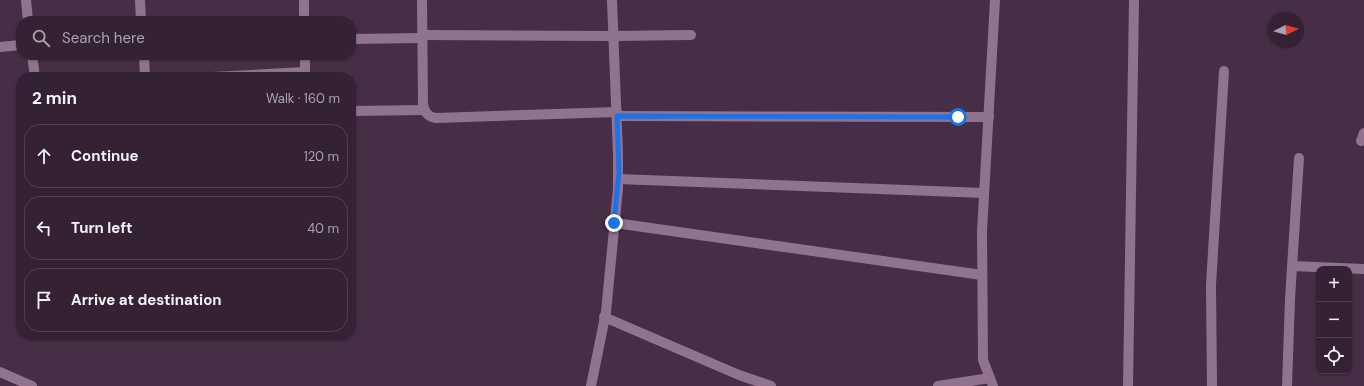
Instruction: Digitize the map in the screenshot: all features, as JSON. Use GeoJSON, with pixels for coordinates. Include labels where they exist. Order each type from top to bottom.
{"type":"FeatureCollection","features":[{"type":"Feature","properties":{"kind":"street"},"geometry":{"type":"LineString","coordinates":[[26,0],[28,16]]}},
{"type":"Feature","properties":{"kind":"street"},"geometry":{"type":"LineString","coordinates":[[140,0],[141,16]]}},
{"type":"Feature","properties":{"kind":"street"},"geometry":{"type":"LineString","coordinates":[[304,0],[304,16]]}},
{"type":"Feature","properties":{"kind":"street"},"geometry":{"type":"LineString","coordinates":[[422,0],[424,110],[432,118],[617,114],[989,117]]}},
{"type":"Feature","properties":{"kind":"street"},"geometry":{"type":"LineString","coordinates":[[591,386],[604,317],[618,179],[612,0]]}},
{"type":"Feature","properties":{"kind":"street"},"geometry":{"type":"LineString","coordinates":[[938,386],[991,382],[983,360],[982,231],[994,0]]}},
{"type":"Feature","properties":{"kind":"street"},"geometry":{"type":"LineString","coordinates":[[1128,386],[1134,0]]}},
{"type":"Feature","properties":{"kind":"street"},"geometry":{"type":"LineString","coordinates":[[356,39],[422,36],[691,35]]}},
{"type":"Feature","properties":{"kind":"street"},"geometry":{"type":"LineString","coordinates":[[0,47],[16,45]]}},
{"type":"Feature","properties":{"kind":"street"},"geometry":{"type":"LineString","coordinates":[[33,60],[34,72]]}},
{"type":"Feature","properties":{"kind":"street"},"geometry":{"type":"LineString","coordinates":[[144,60],[145,72]]}},
{"type":"Feature","properties":{"kind":"street"},"geometry":{"type":"LineString","coordinates":[[305,60],[305,72]]}},
{"type":"Feature","properties":{"kind":"street"},"geometry":{"type":"LineString","coordinates":[[1212,386],[1211,285],[1224,71]]}},
{"type":"Feature","properties":{"kind":"street"},"geometry":{"type":"LineString","coordinates":[[356,111],[424,110]]}},
{"type":"Feature","properties":{"kind":"street"},"geometry":{"type":"LineString","coordinates":[[1288,386],[1292,266],[1298,158]]}},
{"type":"Feature","properties":{"kind":"street"},"geometry":{"type":"LineString","coordinates":[[618,179],[984,193]]}},
{"type":"Feature","properties":{"kind":"street"},"geometry":{"type":"LineString","coordinates":[[614,223],[982,275]]}},
{"type":"Feature","properties":{"kind":"street"},"geometry":{"type":"LineString","coordinates":[[1292,266],[1364,269]]}},
{"type":"Feature","properties":{"kind":"street"},"geometry":{"type":"LineString","coordinates":[[604,317],[739,375],[771,386]]}},
{"type":"Feature","properties":{"kind":"street"},"geometry":{"type":"LineString","coordinates":[[0,372],[32,386]]}},
{"type":"Feature","properties":{"kind":"route"},"geometry":{"type":"LineString","coordinates":[[614,223],[619,172],[617,116],[958,117]]}}]}
